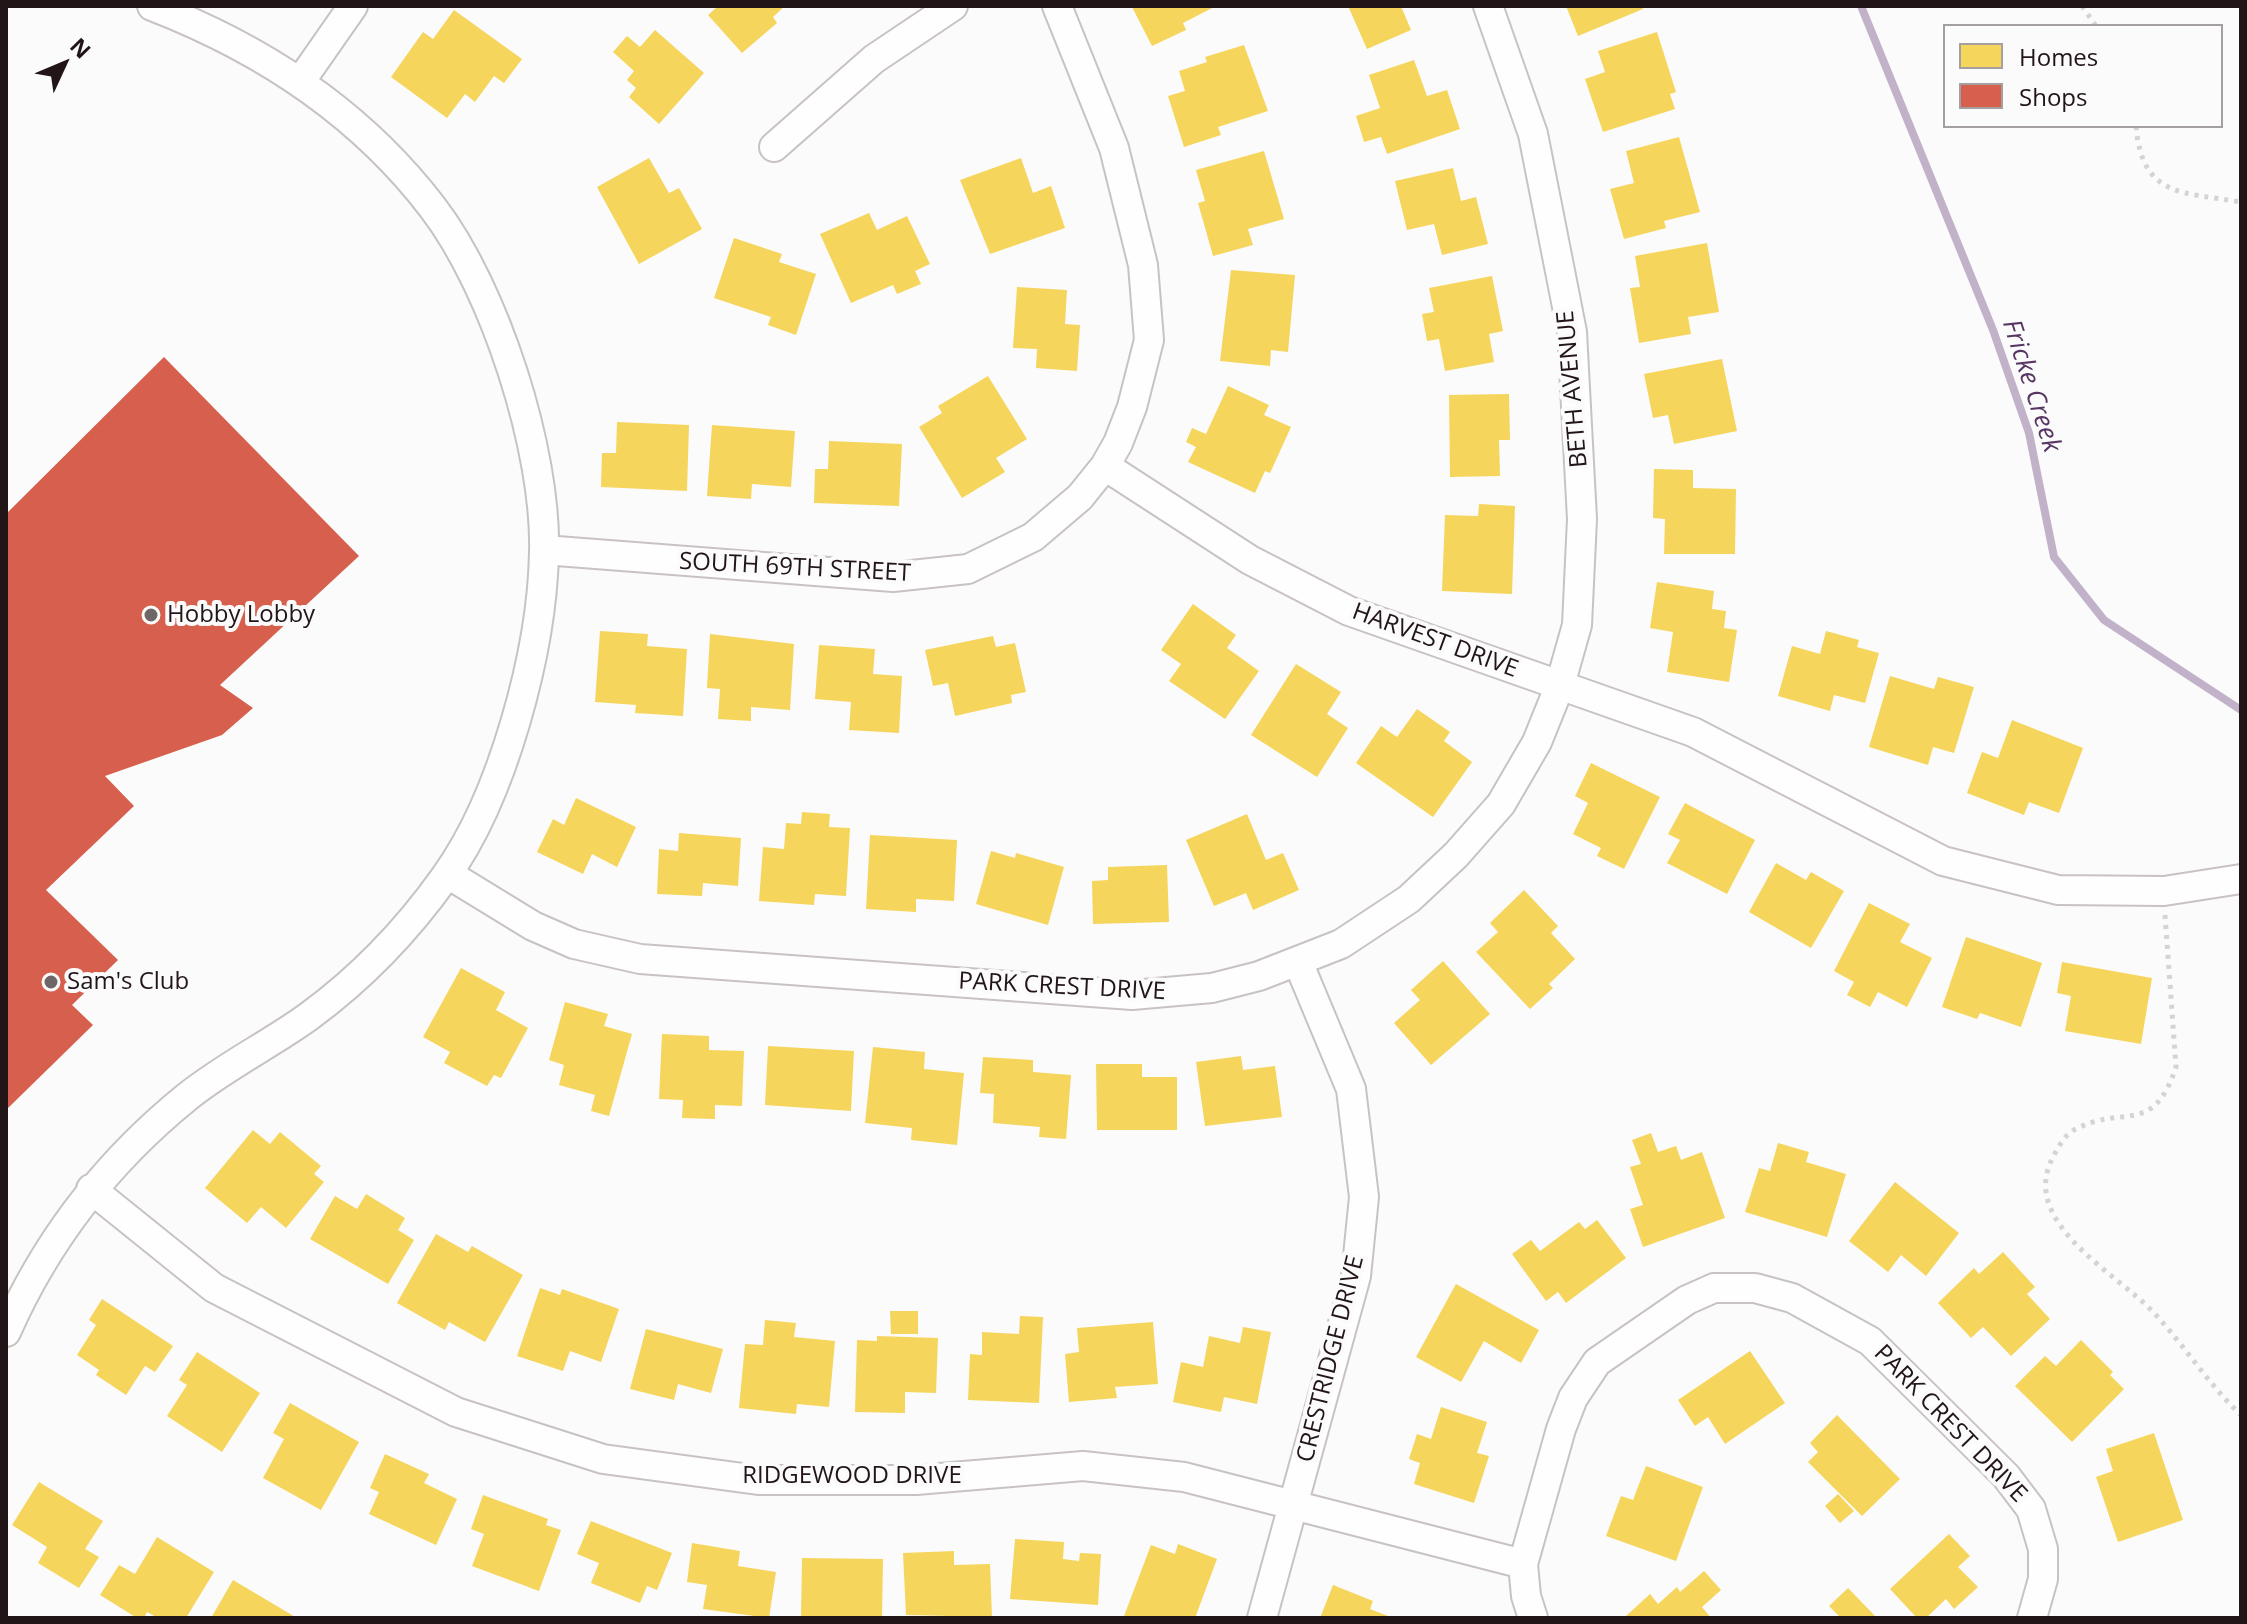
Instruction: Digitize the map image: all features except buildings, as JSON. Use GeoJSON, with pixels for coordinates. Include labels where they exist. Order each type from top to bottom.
{"type":"FeatureCollection","features":[{"type":"Feature","properties":{"kind":"street"},"geometry":{"type":"LineString","coordinates":[[6,1332],[26,1287],[91,1189],[189,1095],[309,1016],[359,975],[404,928],[448,874],[497,779],[526,683],[544,550],[531,429],[488,304],[435,209],[368,134],[300,82],[221,33],[152,6]]}},
{"type":"Feature","properties":{"kind":"street"},"geometry":{"type":"LineString","coordinates":[[300,82],[353,6]]}},
{"type":"Feature","properties":{"kind":"street"},"geometry":{"type":"LineString","coordinates":[[774,147],[874,59],[953,6]]}},
{"type":"Feature","properties":{"kind":"street"},"geometry":{"type":"LineString","coordinates":[[1057,6],[1114,148],[1143,265],[1149,340],[1132,407],[1105,466]]}},
{"type":"Feature","properties":{"kind":"street","name":"BETH AVENUE"},"geometry":{"type":"LineString","coordinates":[[1488,6],[1533,134],[1572,332],[1582,519],[1577,625],[1560,685]]}},
{"type":"Feature","properties":{"kind":"street","name":"SOUTH 69TH STREET"},"geometry":{"type":"LineString","coordinates":[[544,550],[893,577],[968,569],[1033,537],[1080,497],[1105,466]]}},
{"type":"Feature","properties":{"kind":"street","name":"HARVEST DRIVE"},"geometry":{"type":"LineString","coordinates":[[1105,466],[1250,560],[1349,611],[1693,732],[1943,861],[2058,890],[2164,891],[2241,879]]}},
{"type":"Feature","properties":{"kind":"street","name":"PARK CREST DRIVE"},"geometry":{"type":"LineString","coordinates":[[448,874],[533,926],[574,944],[640,959],[1132,995],[1212,988],[1298,962],[1341,944],[1409,899],[1456,855],[1501,804],[1537,742],[1560,685]]}},
{"type":"Feature","properties":{"kind":"street","name":"CRESTRIDGE DRIVE"},"geometry":{"type":"LineString","coordinates":[[1262,1618],[1356,1276],[1364,1197],[1351,1089],[1298,962]]}},
{"type":"Feature","properties":{"kind":"street","name":"RIDGEWOOD DRIVE"},"geometry":{"type":"LineString","coordinates":[[91,1189],[214,1288],[456,1412],[603,1459],[758,1480],[916,1480],[1083,1466],[1184,1477],[1295,1503],[1523,1564]]}},
{"type":"Feature","properties":{"kind":"street","name":"PARK CREST DRIVE"},"geometry":{"type":"LineString","coordinates":[[1523,1564],[1561,1429],[1573,1398],[1597,1362],[1687,1300],[1714,1288],[1755,1288],[1792,1298],[1870,1341],[2006,1476],[2031,1509],[2043,1549],[2043,1579],[2032,1618]]}},
{"type":"Feature","properties":{"kind":"street"},"geometry":{"type":"LineString","coordinates":[[1523,1564],[1526,1596],[1533,1618]]}},
{"type":"Feature","properties":{"kind":"path"},"geometry":{"type":"LineString","coordinates":[[2082,6],[2095,24]]}},
{"type":"Feature","properties":{"kind":"path"},"geometry":{"type":"LineString","coordinates":[[2136,128],[2144,168],[2157,182],[2178,191],[2241,202]]}},
{"type":"Feature","properties":{"kind":"path"},"geometry":{"type":"LineString","coordinates":[[2166,919],[2176,1067],[2168,1090],[2152,1108],[2132,1118],[2090,1123],[2073,1130],[2061,1142],[2047,1168],[2048,1205],[2059,1225],[2105,1271],[2152,1310],[2211,1387],[2241,1415]]}},
{"type":"Feature","properties":{"kind":"waterway","name":"Fricke Creek"},"geometry":{"type":"LineString","coordinates":[[1861,6],[1993,330],[2029,433],[2054,557],[2104,620],[2241,710]]}},
{"type":"Feature","properties":{"kind":"place","name":"Hobby Lobby"},"geometry":{"type":"Point","coordinates":[151,615]}},
{"type":"Feature","properties":{"kind":"place","name":"Sam's Club"},"geometry":{"type":"Point","coordinates":[51,982]}}]}
